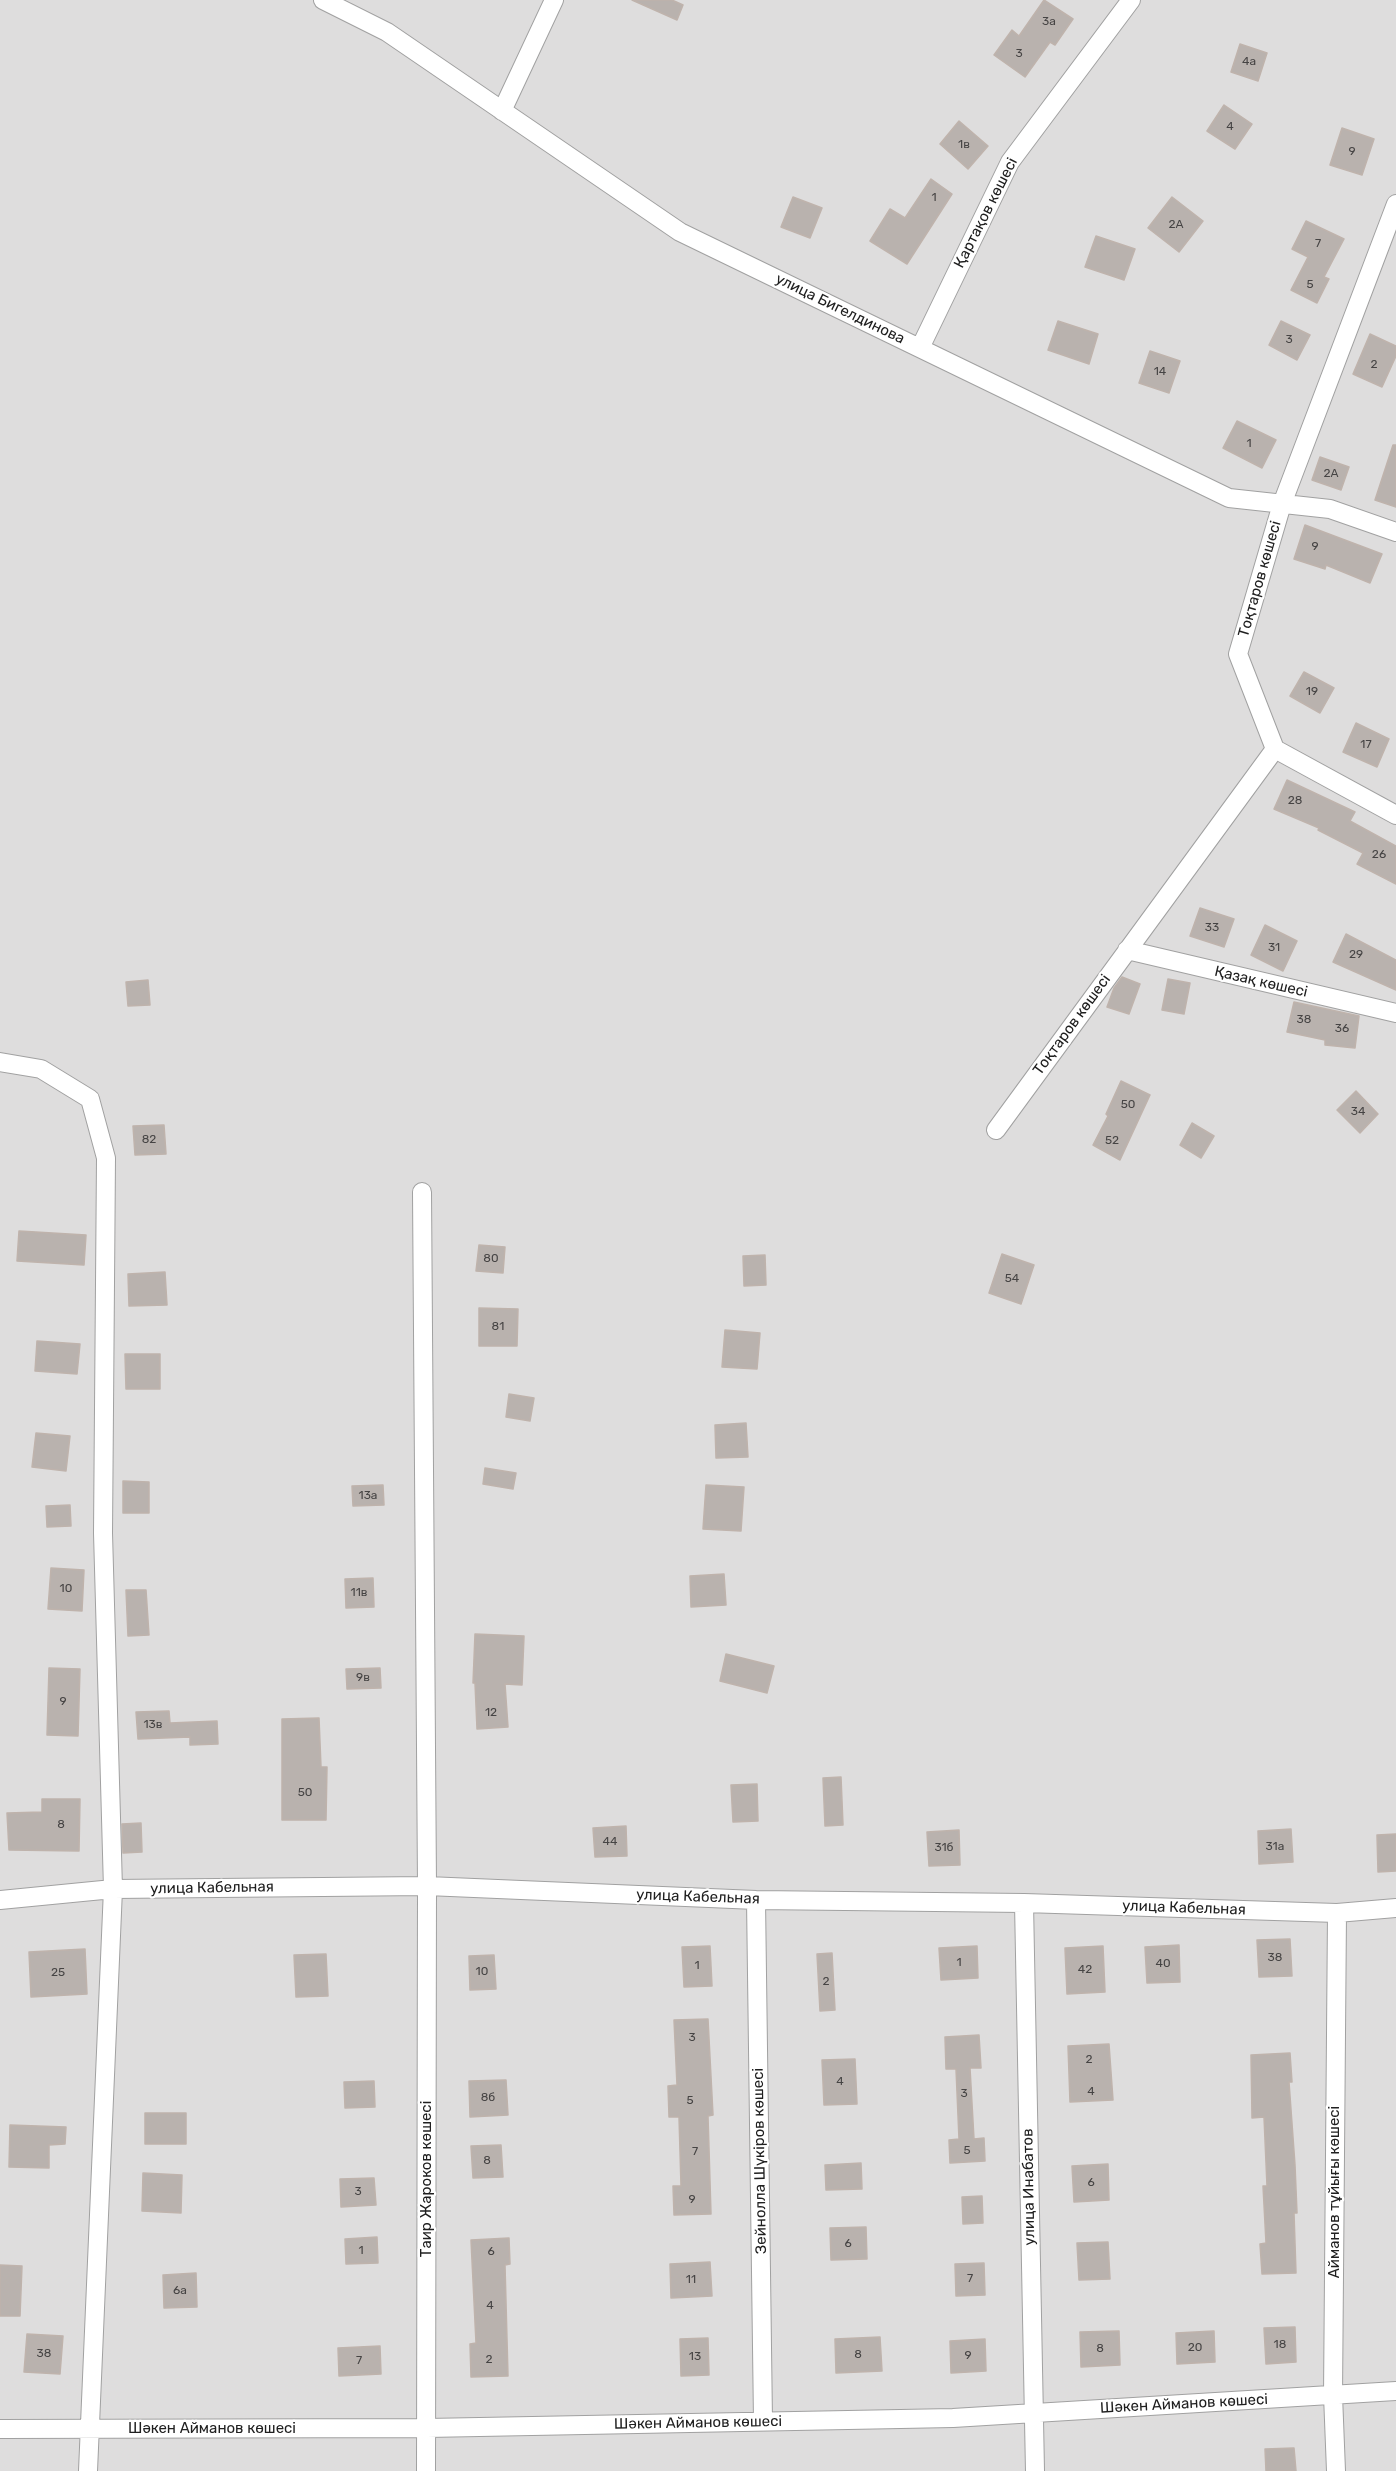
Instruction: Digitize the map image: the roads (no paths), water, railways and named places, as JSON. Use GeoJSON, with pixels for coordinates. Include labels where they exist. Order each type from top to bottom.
{"type":"FeatureCollection","features":[{"type":"Feature","properties":{"kind":"street","name":"улица Бигелдинова"},"geometry":{"type":"LineString","coordinates":[[323,0],[387,32],[681,232],[1229,498],[1329,509],[1396,532]]}},
{"type":"Feature","properties":{"kind":"street"},"geometry":{"type":"LineString","coordinates":[[502,111],[554,0]]}},
{"type":"Feature","properties":{"kind":"street","name":"Қартақов көшесі"},"geometry":{"type":"LineString","coordinates":[[920,348],[1010,162],[1131,0]]}},
{"type":"Feature","properties":{"kind":"street","name":"Тоқтаров көшесі"},"geometry":{"type":"LineString","coordinates":[[996,1130],[1275,749],[1238,654],[1282,504],[1396,204]]}},
{"type":"Feature","properties":{"kind":"street"},"geometry":{"type":"LineString","coordinates":[[1275,749],[1396,815]]}},
{"type":"Feature","properties":{"kind":"street","name":"Қазақ көшесі"},"geometry":{"type":"LineString","coordinates":[[1127,950],[1396,1013]]}},
{"type":"Feature","properties":{"kind":"street"},"geometry":{"type":"LineString","coordinates":[[0,1062],[41,1069],[90,1099],[106,1158],[103,1533],[113,1889],[88,2429],[88,2471]]}},
{"type":"Feature","properties":{"kind":"street","name":"Таир Жароков көшесі"},"geometry":{"type":"LineString","coordinates":[[422,1192],[427,1886],[426,2471]]}},
{"type":"Feature","properties":{"kind":"street","name":"улица Кабельная"},"geometry":{"type":"LineString","coordinates":[[0,1900],[113,1889],[427,1886],[756,1900],[1024,1903],[1337,1913],[1396,1908]]}},
{"type":"Feature","properties":{"kind":"street","name":"Зейнолла Шүкіров көшесі"},"geometry":{"type":"LineString","coordinates":[[756,1900],[764,2421]]}},
{"type":"Feature","properties":{"kind":"street","name":"улица Инабатов"},"geometry":{"type":"LineString","coordinates":[[1024,1903],[1032,2413],[1035,2471]]}},
{"type":"Feature","properties":{"kind":"street","name":"Айманов тұйығы көшесі"},"geometry":{"type":"LineString","coordinates":[[1336,2471],[1333,2395],[1337,1913]]}},
{"type":"Feature","properties":{"kind":"street","name":"Шәкен Айманов көшесі"},"geometry":{"type":"LineString","coordinates":[[0,2429],[427,2428],[953,2418],[1396,2391]]}}]}
